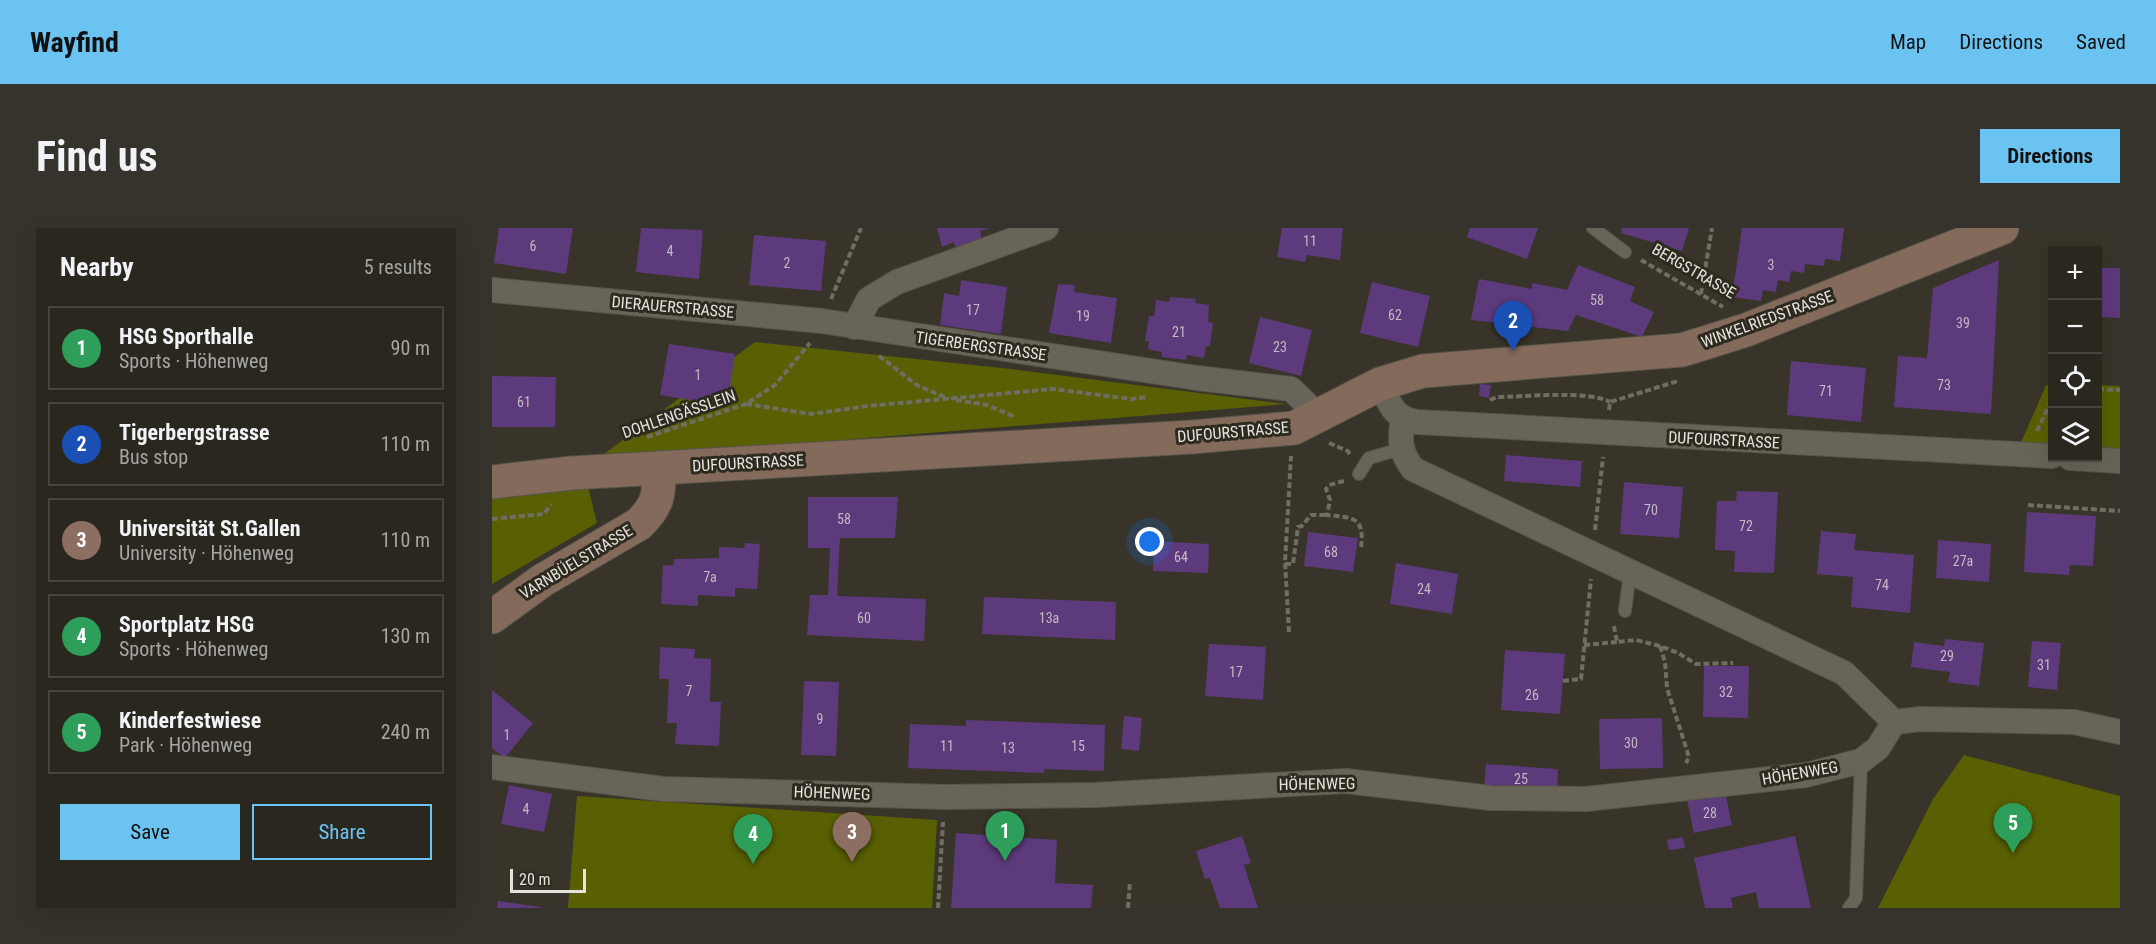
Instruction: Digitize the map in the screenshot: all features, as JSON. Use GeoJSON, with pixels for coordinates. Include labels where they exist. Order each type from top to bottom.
{"type":"FeatureCollection","features":[{"type":"Feature","properties":{"kind":"street"},"geometry":{"type":"LineString","coordinates":[[854,327],[869,299],[897,282],[1046,228]]}},
{"type":"Feature","properties":{"kind":"street","name":"WINKELRIEDSTRASSE"},"geometry":{"type":"LineString","coordinates":[[1380,384],[1423,371],[1682,350],[1746,330],[2002,228]]}},
{"type":"Feature","properties":{"kind":"street","name":"DIERAUERSTRASSE"},"geometry":{"type":"LineString","coordinates":[[492,290],[822,321],[854,327]]}},
{"type":"Feature","properties":{"kind":"street","name":"TIGERBERGSTRASSE"},"geometry":{"type":"LineString","coordinates":[[854,327],[1291,389],[1320,428]]}},
{"type":"Feature","properties":{"kind":"street"},"geometry":{"type":"LineString","coordinates":[[1380,384],[1393,410],[1403,419],[1399,438],[1402,455],[1413,468],[1844,673],[1894,722],[1921,719],[2074,722],[2120,732]]}},
{"type":"Feature","properties":{"kind":"street","name":"DUFOURSTRASSE"},"geometry":{"type":"LineString","coordinates":[[492,482],[572,473],[1320,428],[1380,384]]}},
{"type":"Feature","properties":{"kind":"street","name":"DUFOURSTRASSE"},"geometry":{"type":"LineString","coordinates":[[1403,419],[1606,434],[2048,456]]}},
{"type":"Feature","properties":{"kind":"street"},"geometry":{"type":"LineString","coordinates":[[2102,460],[2120,461]]}},
{"type":"Feature","properties":{"kind":"street","name":"VARNBÜELSTRASSE"},"geometry":{"type":"LineString","coordinates":[[492,617],[543,580],[639,524],[651,512],[659,498],[659,468]]}},
{"type":"Feature","properties":{"kind":"street","name":"HÖHENWEG"},"geometry":{"type":"LineString","coordinates":[[492,768],[663,789],[945,796],[1095,795],[1346,781],[1491,798],[1586,799],[1806,775],[1861,761],[1878,748],[1894,722]]}},
{"type":"Feature","properties":{"kind":"lane","name":"BERGSTRASSE"},"geometry":{"type":"LineString","coordinates":[[1593,228],[1630,254]]}},
{"type":"Feature","properties":{"kind":"lane"},"geometry":{"type":"LineString","coordinates":[[1359,474],[1369,458],[1401,449]]}},
{"type":"Feature","properties":{"kind":"lane"},"geometry":{"type":"LineString","coordinates":[[1625,611],[1630,572]]}},
{"type":"Feature","properties":{"kind":"lane"},"geometry":{"type":"LineString","coordinates":[[1849,908],[1856,898],[1861,761]]}},
{"type":"Feature","properties":{"kind":"path"},"geometry":{"type":"LineString","coordinates":[[834,292],[861,228]]}},
{"type":"Feature","properties":{"kind":"path"},"geometry":{"type":"LineString","coordinates":[[1701,294],[1712,228]]}},
{"type":"Feature","properties":{"kind":"path","name":"BERGSTRASSE"},"geometry":{"type":"LineString","coordinates":[[1630,254],[1730,311]]}},
{"type":"Feature","properties":{"kind":"path","name":"DOHLENGÄSSLEIN"},"geometry":{"type":"LineString","coordinates":[[636,441],[746,404],[776,385],[811,341]]}},
{"type":"Feature","properties":{"kind":"path"},"geometry":{"type":"LineString","coordinates":[[871,350],[917,385],[951,399],[987,405],[1025,420]]}},
{"type":"Feature","properties":{"kind":"path"},"geometry":{"type":"LineString","coordinates":[[746,404],[811,414],[868,406],[1053,389]]}},
{"type":"Feature","properties":{"kind":"path"},"geometry":{"type":"LineString","coordinates":[[2102,389],[2120,390]]}},
{"type":"Feature","properties":{"kind":"path"},"geometry":{"type":"LineString","coordinates":[[1497,397],[1601,397],[1610,402]]}},
{"type":"Feature","properties":{"kind":"path"},"geometry":{"type":"LineString","coordinates":[[2036,433],[2048,408]]}},
{"type":"Feature","properties":{"kind":"path"},"geometry":{"type":"LineString","coordinates":[[1320,428],[1348,451]]}},
{"type":"Feature","properties":{"kind":"path"},"geometry":{"type":"LineString","coordinates":[[1289,632],[1285,564],[1292,448]]}},
{"type":"Feature","properties":{"kind":"path"},"geometry":{"type":"LineString","coordinates":[[1594,540],[1604,448]]}},
{"type":"Feature","properties":{"kind":"path"},"geometry":{"type":"LineString","coordinates":[[1327,514],[1330,500],[1326,489],[1329,485],[1359,474]]}},
{"type":"Feature","properties":{"kind":"path"},"geometry":{"type":"LineString","coordinates":[[2028,505],[2120,511]]}},
{"type":"Feature","properties":{"kind":"path"},"geometry":{"type":"LineString","coordinates":[[1285,564],[1293,564],[1298,527],[1302,526],[1311,515],[1327,514],[1353,518],[1360,524],[1361,548]]}},
{"type":"Feature","properties":{"kind":"path"},"geometry":{"type":"LineString","coordinates":[[1563,681],[1581,679],[1591,577]]}},
{"type":"Feature","properties":{"kind":"path"},"geometry":{"type":"LineString","coordinates":[[1617,642],[1614,606],[1627,598]]}},
{"type":"Feature","properties":{"kind":"path"},"geometry":{"type":"LineString","coordinates":[[1584,645],[1636,640],[1678,653],[1696,664],[1733,663]]}},
{"type":"Feature","properties":{"kind":"path"},"geometry":{"type":"LineString","coordinates":[[1660,646],[1667,688],[1689,757],[1684,767]]}},
{"type":"Feature","properties":{"kind":"path"},"geometry":{"type":"LineString","coordinates":[[938,908],[945,796]]}},
{"type":"Feature","properties":{"kind":"path"},"geometry":{"type":"LineString","coordinates":[[1128,908],[1130,881]]}},
{"type":"Feature","properties":{"kind":"green space"},"geometry":{"type":"Polygon","coordinates":[[[755,342],[1011,369],[1286,404],[756,447],[604,454],[755,342]]]}},
{"type":"Feature","properties":{"kind":"green space"},"geometry":{"type":"Polygon","coordinates":[[[2046,385],[2048,385],[2048,447],[2020,445],[2046,385]]]}},
{"type":"Feature","properties":{"kind":"green space"},"geometry":{"type":"Polygon","coordinates":[[[2102,385],[2120,386],[2120,451],[2102,450],[2102,385]]]}},
{"type":"Feature","properties":{"kind":"green space"},"geometry":{"type":"Polygon","coordinates":[[[586,479],[597,523],[492,584],[492,489],[586,479]]]}},
{"type":"Feature","properties":{"kind":"green space"},"geometry":{"type":"Polygon","coordinates":[[[1964,755],[2120,796],[2120,908],[1878,908],[1933,799],[1964,755]]]}},
{"type":"Feature","properties":{"kind":"green space"},"geometry":{"type":"Polygon","coordinates":[[[577,796],[937,820],[932,908],[568,908],[577,796]]]}},
{"type":"Feature","properties":{"kind":"building"},"geometry":{"type":"Polygon","coordinates":[[[499,228],[573,228],[566,274],[494,263],[499,228]]]}},
{"type":"Feature","properties":{"kind":"building"},"geometry":{"type":"Polygon","coordinates":[[[641,228],[703,230],[699,279],[636,272],[641,228]]]}},
{"type":"Feature","properties":{"kind":"building"},"geometry":{"type":"Polygon","coordinates":[[[937,228],[988,229],[980,231],[982,239],[956,248],[954,242],[942,247],[937,228]]]}},
{"type":"Feature","properties":{"kind":"building"},"geometry":{"type":"Polygon","coordinates":[[[1282,228],[1343,228],[1340,260],[1307,255],[1305,262],[1277,257],[1282,228]]]}},
{"type":"Feature","properties":{"kind":"building"},"geometry":{"type":"Polygon","coordinates":[[[1470,228],[1538,228],[1527,259],[1467,237],[1470,228]]]}},
{"type":"Feature","properties":{"kind":"building"},"geometry":{"type":"Polygon","coordinates":[[[1622,228],[1689,228],[1682,251],[1621,233],[1622,228]]]}},
{"type":"Feature","properties":{"kind":"building"},"geometry":{"type":"Polygon","coordinates":[[[1742,228],[1844,228],[1840,261],[1825,259],[1824,266],[1805,264],[1804,273],[1791,271],[1789,282],[1778,280],[1776,292],[1763,290],[1761,301],[1732,297],[1742,228]]]}},
{"type":"Feature","properties":{"kind":"building"},"geometry":{"type":"Polygon","coordinates":[[[754,235],[826,241],[821,291],[749,285],[754,235]]]}},
{"type":"Feature","properties":{"kind":"building"},"geometry":{"type":"Polygon","coordinates":[[[1999,260],[1991,414],[1894,407],[1898,356],[1927,358],[1933,288],[1999,260]]]}},
{"type":"Feature","properties":{"kind":"building"},"geometry":{"type":"Polygon","coordinates":[[[1578,265],[1635,287],[1630,301],[1654,312],[1642,337],[1576,315],[1568,331],[1471,320],[1479,279],[1532,289],[1532,283],[1567,290],[1578,265]]]}},
{"type":"Feature","properties":{"kind":"building"},"geometry":{"type":"Polygon","coordinates":[[[2102,268],[2120,268],[2120,318],[2102,317],[2102,268]]]}},
{"type":"Feature","properties":{"kind":"building"},"geometry":{"type":"Polygon","coordinates":[[[961,280],[1007,287],[1001,334],[940,325],[944,293],[959,296],[961,280]]]}},
{"type":"Feature","properties":{"kind":"building"},"geometry":{"type":"Polygon","coordinates":[[[1372,282],[1430,296],[1418,347],[1360,333],[1372,282]]]}},
{"type":"Feature","properties":{"kind":"building"},"geometry":{"type":"Polygon","coordinates":[[[1058,284],[1075,285],[1074,292],[1117,298],[1111,343],[1049,333],[1058,284]]]}},
{"type":"Feature","properties":{"kind":"building"},"geometry":{"type":"Polygon","coordinates":[[[1170,297],[1196,299],[1195,303],[1209,305],[1208,322],[1213,323],[1210,346],[1206,346],[1204,358],[1187,355],[1186,360],[1162,357],[1162,352],[1148,349],[1149,341],[1145,341],[1149,316],[1154,316],[1156,300],[1169,302],[1170,297]]]}},
{"type":"Feature","properties":{"kind":"building"},"geometry":{"type":"Polygon","coordinates":[[[1260,317],[1312,330],[1301,376],[1249,363],[1260,317]]]}},
{"type":"Feature","properties":{"kind":"building"},"geometry":{"type":"Polygon","coordinates":[[[669,344],[735,354],[728,400],[712,397],[709,403],[660,395],[669,344]]]}},
{"type":"Feature","properties":{"kind":"building"},"geometry":{"type":"Polygon","coordinates":[[[1791,361],[1866,368],[1861,422],[1787,415],[1791,361]]]}},
{"type":"Feature","properties":{"kind":"building"},"geometry":{"type":"Polygon","coordinates":[[[492,376],[556,377],[555,427],[492,427],[492,376]]]}},
{"type":"Feature","properties":{"kind":"building"},"geometry":{"type":"Polygon","coordinates":[[[1480,384],[1491,385],[1489,398],[1479,396],[1480,384]]]}},
{"type":"Feature","properties":{"kind":"building"},"geometry":{"type":"Polygon","coordinates":[[[1506,455],[1582,461],[1580,487],[1504,481],[1506,455]]]}},
{"type":"Feature","properties":{"kind":"building"},"geometry":{"type":"Polygon","coordinates":[[[1624,482],[1683,487],[1679,538],[1620,534],[1624,482]]]}},
{"type":"Feature","properties":{"kind":"building"},"geometry":{"type":"Polygon","coordinates":[[[1737,491],[1778,492],[1774,573],[1734,572],[1735,551],[1715,550],[1717,501],[1736,501],[1737,491]]]}},
{"type":"Feature","properties":{"kind":"building"},"geometry":{"type":"Polygon","coordinates":[[[808,497],[898,497],[895,538],[840,538],[837,596],[926,599],[924,641],[807,635],[810,595],[828,595],[830,548],[808,548],[808,497]]]}},
{"type":"Feature","properties":{"kind":"building"},"geometry":{"type":"Polygon","coordinates":[[[2027,512],[2096,516],[2093,566],[2070,565],[2069,575],[2024,572],[2027,512]]]}},
{"type":"Feature","properties":{"kind":"building"},"geometry":{"type":"Polygon","coordinates":[[[1821,531],[1856,534],[1854,550],[1914,555],[1910,613],[1851,607],[1853,577],[1817,574],[1821,531]]]}},
{"type":"Feature","properties":{"kind":"building"},"geometry":{"type":"Polygon","coordinates":[[[1308,532],[1358,538],[1353,572],[1304,566],[1308,532]]]}},
{"type":"Feature","properties":{"kind":"building"},"geometry":{"type":"Polygon","coordinates":[[[1938,540],[1991,544],[1989,582],[1936,578],[1938,540]]]}},
{"type":"Feature","properties":{"kind":"building"},"geometry":{"type":"Polygon","coordinates":[[[1154,541],[1209,544],[1208,573],[1153,571],[1154,541]]]}},
{"type":"Feature","properties":{"kind":"building"},"geometry":{"type":"Polygon","coordinates":[[[745,543],[760,544],[757,589],[735,588],[735,597],[698,595],[698,606],[661,604],[663,565],[673,566],[674,559],[719,558],[719,547],[744,548],[745,543]]]}},
{"type":"Feature","properties":{"kind":"building"},"geometry":{"type":"Polygon","coordinates":[[[1396,563],[1458,574],[1452,614],[1390,604],[1396,563]]]}},
{"type":"Feature","properties":{"kind":"building"},"geometry":{"type":"Polygon","coordinates":[[[984,597],[1116,602],[1115,640],[982,634],[984,597]]]}},
{"type":"Feature","properties":{"kind":"building"},"geometry":{"type":"Polygon","coordinates":[[[1945,639],[1984,643],[1979,686],[1948,682],[1950,672],[1911,667],[1914,642],[1944,646],[1945,639]]]}},
{"type":"Feature","properties":{"kind":"building"},"geometry":{"type":"Polygon","coordinates":[[[2032,641],[2061,643],[2057,690],[2028,687],[2032,641]]]}},
{"type":"Feature","properties":{"kind":"building"},"geometry":{"type":"Polygon","coordinates":[[[1209,644],[1266,647],[1263,700],[1205,696],[1209,644]]]}},
{"type":"Feature","properties":{"kind":"building"},"geometry":{"type":"Polygon","coordinates":[[[660,647],[695,649],[694,658],[711,659],[710,702],[721,702],[719,746],[675,744],[677,723],[667,723],[669,679],[659,679],[660,647]]]}},
{"type":"Feature","properties":{"kind":"building"},"geometry":{"type":"Polygon","coordinates":[[[1505,650],[1565,654],[1560,714],[1501,710],[1505,650]]]}},
{"type":"Feature","properties":{"kind":"building"},"geometry":{"type":"Polygon","coordinates":[[[1704,666],[1749,666],[1748,718],[1703,717],[1704,666]]]}},
{"type":"Feature","properties":{"kind":"building"},"geometry":{"type":"Polygon","coordinates":[[[804,681],[839,682],[836,756],[801,755],[804,681]]]}},
{"type":"Feature","properties":{"kind":"building"},"geometry":{"type":"Polygon","coordinates":[[[492,690],[533,723],[505,758],[492,748],[492,690]]]}},
{"type":"Feature","properties":{"kind":"building"},"geometry":{"type":"Polygon","coordinates":[[[1124,716],[1142,718],[1139,751],[1121,749],[1124,716]]]}},
{"type":"Feature","properties":{"kind":"building"},"geometry":{"type":"Polygon","coordinates":[[[1662,718],[1663,768],[1600,769],[1599,719],[1662,718]]]}},
{"type":"Feature","properties":{"kind":"building"},"geometry":{"type":"Polygon","coordinates":[[[966,720],[1105,725],[1104,771],[1044,769],[1044,773],[908,768],[910,724],[966,726],[966,720]]]}},
{"type":"Feature","properties":{"kind":"building"},"geometry":{"type":"Polygon","coordinates":[[[1486,764],[1558,769],[1557,794],[1484,789],[1486,764]]]}},
{"type":"Feature","properties":{"kind":"building"},"geometry":{"type":"Polygon","coordinates":[[[509,785],[552,794],[544,832],[501,824],[509,785]]]}},
{"type":"Feature","properties":{"kind":"building"},"geometry":{"type":"Polygon","coordinates":[[[1725,792],[1732,825],[1694,833],[1687,800],[1725,792]]]}},
{"type":"Feature","properties":{"kind":"building"},"geometry":{"type":"Polygon","coordinates":[[[956,833],[1057,840],[1055,883],[1093,885],[1091,908],[951,908],[956,833]]]}},
{"type":"Feature","properties":{"kind":"building"},"geometry":{"type":"Polygon","coordinates":[[[1242,836],[1251,863],[1244,865],[1258,908],[1220,908],[1210,878],[1205,879],[1196,851],[1242,836]]]}},
{"type":"Feature","properties":{"kind":"building"},"geometry":{"type":"Polygon","coordinates":[[[1795,836],[1811,908],[1759,908],[1756,892],[1731,898],[1733,908],[1705,908],[1694,858],[1795,836]]]}},
{"type":"Feature","properties":{"kind":"building"},"geometry":{"type":"Polygon","coordinates":[[[1683,837],[1685,848],[1669,850],[1667,840],[1683,837]]]}},
{"type":"Feature","properties":{"kind":"building"},"geometry":{"type":"Polygon","coordinates":[[[498,901],[541,907],[541,908],[497,908],[498,901]]]}},
{"type":"Feature","properties":{"kind":"place","name":"Tigerbergstrasse"},"geometry":{"type":"Point","coordinates":[1513,351]}},
{"type":"Feature","properties":{"kind":"place","name":"Kinderfestwiese"},"geometry":{"type":"Point","coordinates":[2013,853]}},
{"type":"Feature","properties":{"kind":"place","name":"HSG Sporthalle"},"geometry":{"type":"Point","coordinates":[1005,861]}},
{"type":"Feature","properties":{"kind":"place","name":"Universität St.Gallen"},"geometry":{"type":"Point","coordinates":[852,862]}},
{"type":"Feature","properties":{"kind":"place","name":"Sportplatz HSG"},"geometry":{"type":"Point","coordinates":[753,864]}}]}
